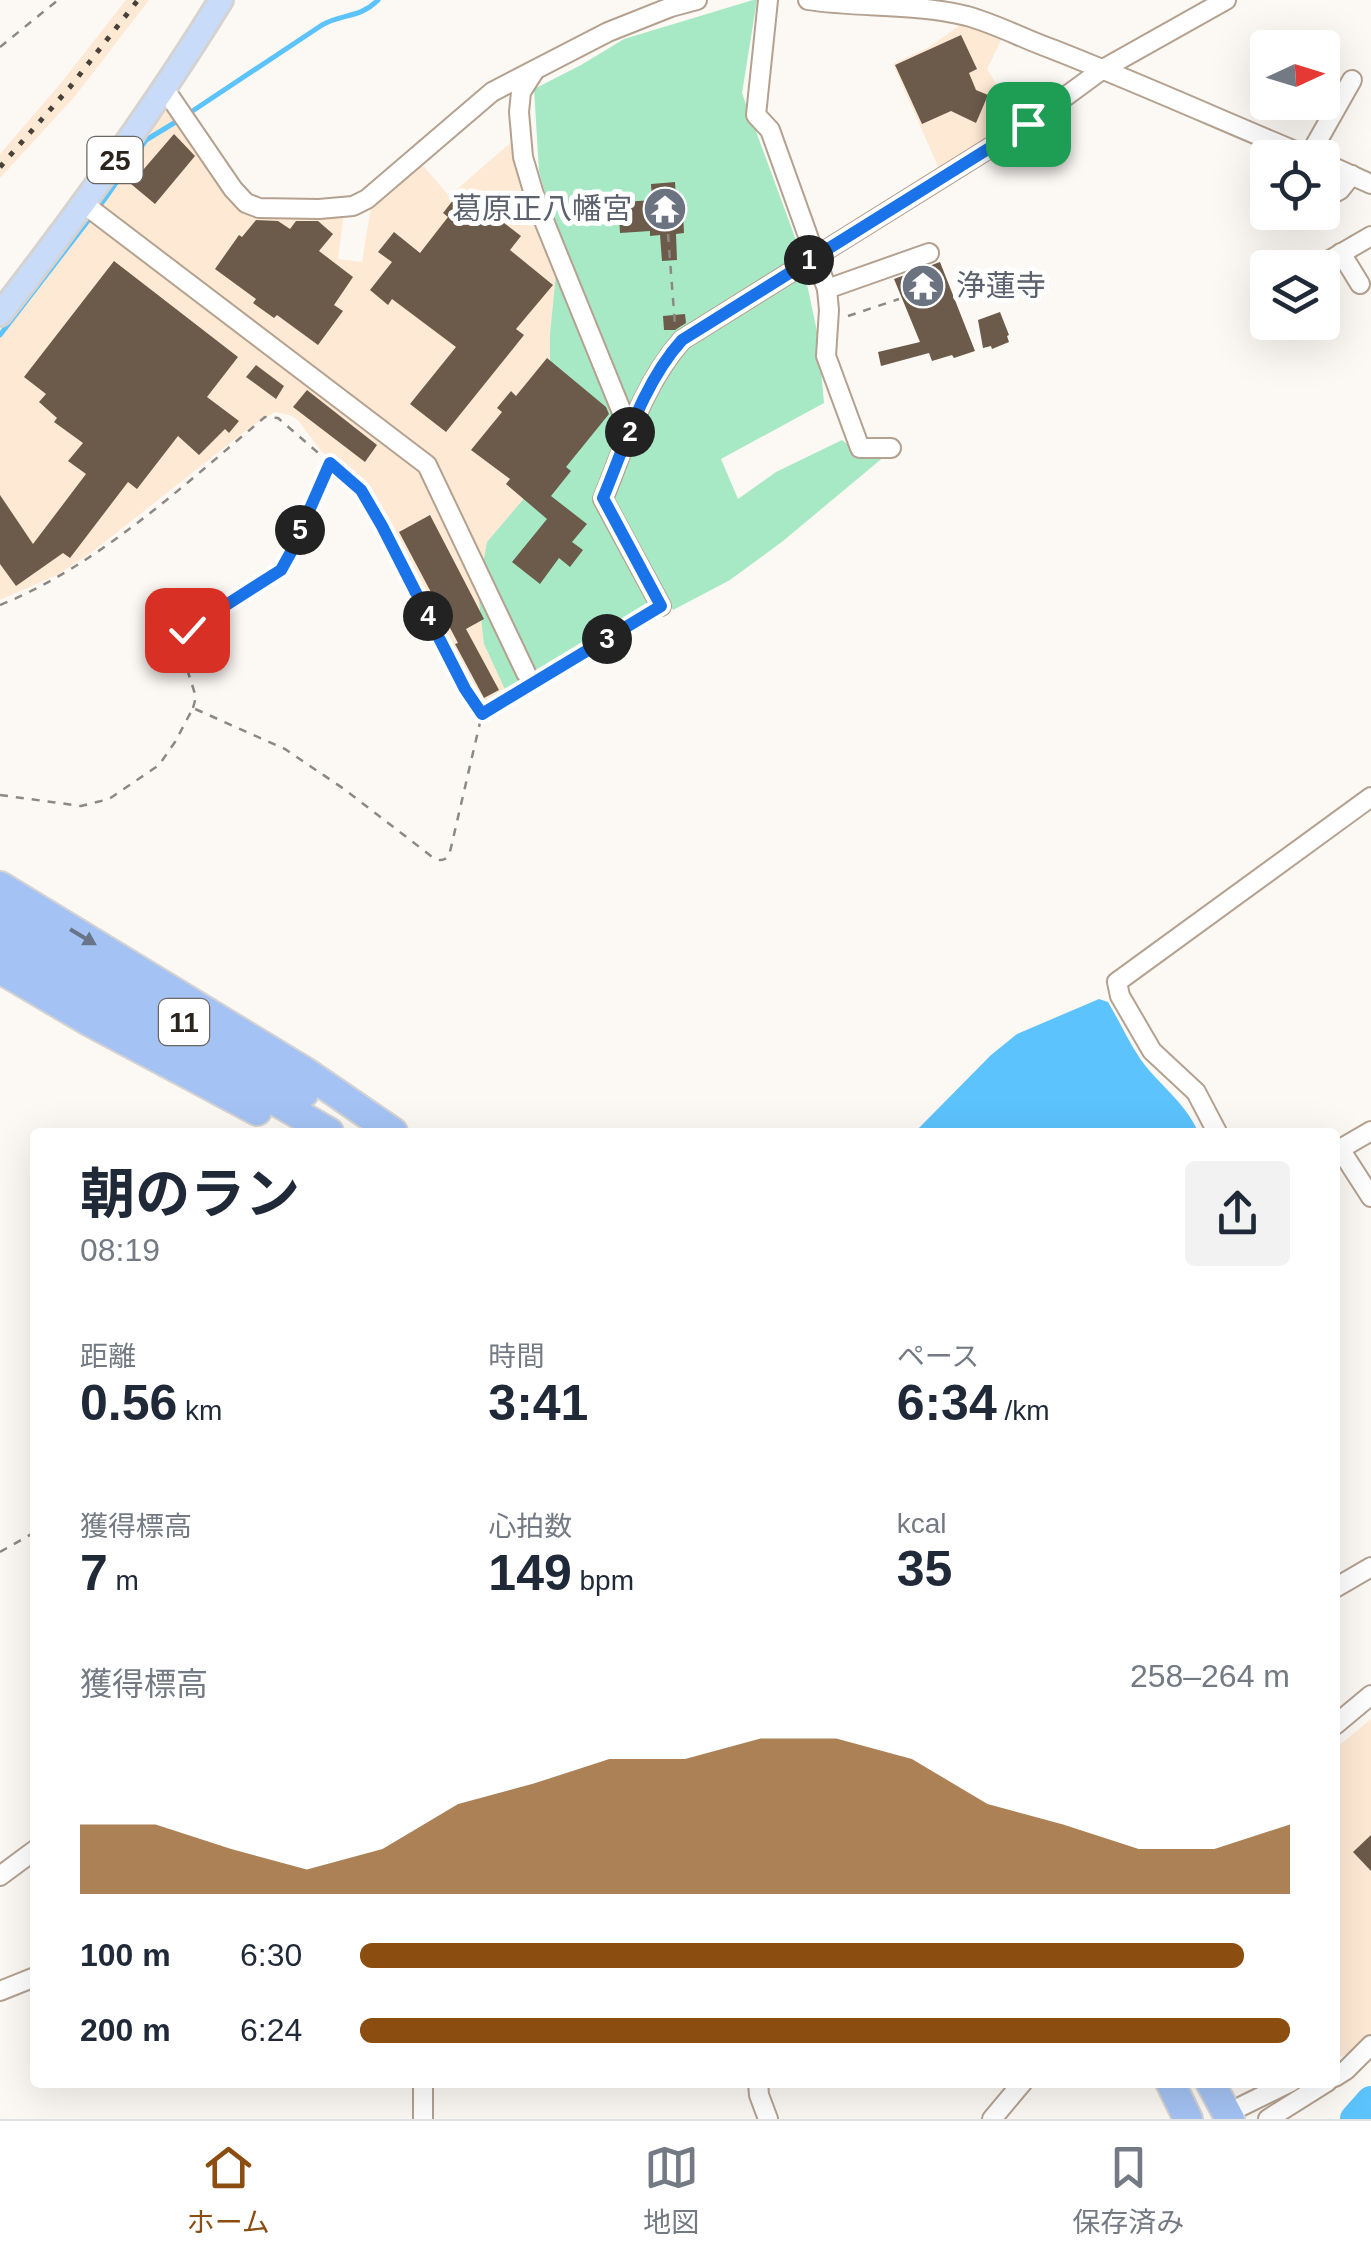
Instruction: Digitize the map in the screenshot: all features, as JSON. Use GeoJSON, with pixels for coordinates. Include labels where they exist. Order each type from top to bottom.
{"type":"FeatureCollection","features":[{"type":"Feature","properties":{"kind":"highway"},"geometry":{"type":"LineString","coordinates":[[0,886],[308,1073],[386,1128]]}},
{"type":"Feature","properties":{"kind":"highway","name":"11"},"geometry":{"type":"LineString","coordinates":[[0,914],[360,1128]]}},
{"type":"Feature","properties":{"kind":"highway","name":"11"},"geometry":{"type":"LineString","coordinates":[[0,941],[322,1128]]}},
{"type":"Feature","properties":{"kind":"highway"},"geometry":{"type":"LineString","coordinates":[[0,969],[90,1022],[290,1128]]}},
{"type":"Feature","properties":{"kind":"highway"},"geometry":{"type":"LineString","coordinates":[[1173,2088],[1188,2119]]}},
{"type":"Feature","properties":{"kind":"highway"},"geometry":{"type":"LineString","coordinates":[[1215,2088],[1236,2113]]}},
{"type":"Feature","properties":{"kind":"main road","name":"25"},"geometry":{"type":"LineString","coordinates":[[0,314],[92,209],[221,0]]}},
{"type":"Feature","properties":{"kind":"street"},"geometry":{"type":"LineString","coordinates":[[164,88],[246,202],[259,208],[353,206],[367,199],[492,92],[608,32],[696,0]]}},
{"type":"Feature","properties":{"kind":"street"},"geometry":{"type":"LineString","coordinates":[[768,0],[756,115],[770,130],[827,289],[826,356],[860,448],[891,448]]}},
{"type":"Feature","properties":{"kind":"street"},"geometry":{"type":"LineString","coordinates":[[808,0],[968,16],[1270,140]]}},
{"type":"Feature","properties":{"kind":"street"},"geometry":{"type":"LineString","coordinates":[[661,606],[603,498],[662,362],[676,346],[1028,124],[1104,69],[1226,0]]}},
{"type":"Feature","properties":{"kind":"street"},"geometry":{"type":"LineString","coordinates":[[535,70],[520,92],[523,157],[536,201],[630,432]]}},
{"type":"Feature","properties":{"kind":"street"},"geometry":{"type":"LineString","coordinates":[[1319,140],[1352,80]]}},
{"type":"Feature","properties":{"kind":"street"},"geometry":{"type":"LineString","coordinates":[[1340,170],[1371,184]]}},
{"type":"Feature","properties":{"kind":"street"},"geometry":{"type":"LineString","coordinates":[[1340,190],[1352,175]]}},
{"type":"Feature","properties":{"kind":"street"},"geometry":{"type":"LineString","coordinates":[[92,209],[427,465],[531,679]]}},
{"type":"Feature","properties":{"kind":"street"},"geometry":{"type":"LineString","coordinates":[[1360,284],[1341,253],[1371,236]]}},
{"type":"Feature","properties":{"kind":"street"},"geometry":{"type":"LineString","coordinates":[[827,289],[929,253]]}},
{"type":"Feature","properties":{"kind":"street"},"geometry":{"type":"LineString","coordinates":[[1215,1128],[1196,1092],[1152,1050],[1120,996],[1117,982],[1371,797]]}},
{"type":"Feature","properties":{"kind":"street"},"geometry":{"type":"LineString","coordinates":[[1340,1149],[1371,1130]]}},
{"type":"Feature","properties":{"kind":"street"},"geometry":{"type":"LineString","coordinates":[[1340,1153],[1371,1197]]}},
{"type":"Feature","properties":{"kind":"street"},"geometry":{"type":"LineString","coordinates":[[1340,1585],[1370,1570]]}},
{"type":"Feature","properties":{"kind":"street"},"geometry":{"type":"LineString","coordinates":[[1340,1721],[1371,1695]]}},
{"type":"Feature","properties":{"kind":"street"},"geometry":{"type":"LineString","coordinates":[[0,1876],[30,1854]]}},
{"type":"Feature","properties":{"kind":"street"},"geometry":{"type":"LineString","coordinates":[[0,1991],[30,1979]]}},
{"type":"Feature","properties":{"kind":"street"},"geometry":{"type":"LineString","coordinates":[[1340,2074],[1371,2045]]}},
{"type":"Feature","properties":{"kind":"street"},"geometry":{"type":"LineString","coordinates":[[1340,2065],[1357,2060]]}},
{"type":"Feature","properties":{"kind":"street"},"geometry":{"type":"LineString","coordinates":[[422,2119],[423,2088]]}},
{"type":"Feature","properties":{"kind":"street"},"geometry":{"type":"LineString","coordinates":[[760,2088],[768,2119]]}},
{"type":"Feature","properties":{"kind":"street"},"geometry":{"type":"LineString","coordinates":[[992,2119],[1018,2088]]}},
{"type":"Feature","properties":{"kind":"street"},"geometry":{"type":"LineString","coordinates":[[1236,2113],[1280,2088]]}},
{"type":"Feature","properties":{"kind":"street"},"geometry":{"type":"LineString","coordinates":[[1268,2119],[1317,2088]]}},
{"type":"Feature","properties":{"kind":"path"},"geometry":{"type":"LineString","coordinates":[[0,46],[58,0]]}},
{"type":"Feature","properties":{"kind":"path"},"geometry":{"type":"LineString","coordinates":[[668,234],[676,346]]}},
{"type":"Feature","properties":{"kind":"path"},"geometry":{"type":"LineString","coordinates":[[828,322],[899,299]]}},
{"type":"Feature","properties":{"kind":"path"},"geometry":{"type":"LineString","coordinates":[[0,605],[51,582],[96,554],[265,417],[278,418],[361,490],[465,689],[482,714]]}},
{"type":"Feature","properties":{"kind":"path"},"geometry":{"type":"LineString","coordinates":[[0,795],[81,806],[109,799],[159,765],[175,742],[196,697],[178,641],[187,630],[281,570],[330,463]]}},
{"type":"Feature","properties":{"kind":"path"},"geometry":{"type":"LineString","coordinates":[[192,708],[285,749],[444,861],[449,856],[482,714],[531,679],[661,606]]}},
{"type":"Feature","properties":{"kind":"path"},"geometry":{"type":"LineString","coordinates":[[0,1552],[30,1535]]}},
{"type":"Feature","properties":{"kind":"shaded area"},"geometry":{"type":"Polygon","coordinates":[[[126,0],[149,0],[75,96],[0,178],[0,154],[126,0]]]}},
{"type":"Feature","properties":{"kind":"shaded area"},"geometry":{"type":"Polygon","coordinates":[[[963,23],[1002,38],[987,69],[1008,103],[1000,108],[1008,123],[940,171],[893,64],[929,47],[963,23]]]}},
{"type":"Feature","properties":{"kind":"shaded area"},"geometry":{"type":"Polygon","coordinates":[[[167,101],[241,207],[344,212],[338,259],[362,262],[372,201],[420,162],[449,196],[516,138],[538,229],[624,432],[651,607],[483,707],[467,686],[399,547],[374,505],[354,477],[321,451],[298,420],[275,412],[253,425],[92,552],[59,574],[0,600],[0,328],[167,101]]]}},
{"type":"Feature","properties":{"kind":"shaded area"},"geometry":{"type":"Polygon","coordinates":[[[1371,1719],[1371,2035],[1354,2052],[1340,2056],[1340,1745],[1371,1719]]]}},
{"type":"Feature","properties":{"kind":"green space"},"geometry":{"type":"Polygon","coordinates":[[[757,0],[742,93],[800,251],[818,336],[824,403],[721,459],[738,499],[776,472],[842,440],[859,453],[885,456],[730,580],[673,610],[616,509],[651,607],[509,698],[484,644],[478,592],[487,542],[543,476],[550,423],[550,334],[559,245],[539,171],[534,89],[624,39],[757,0]]]}},
{"type":"Feature","properties":{"kind":"water"},"geometry":{"type":"Polygon","coordinates":[[[1099,999],[1108,1002],[1139,1057],[1196,1128],[919,1128],[1017,1034],[1099,999]]]}},
{"type":"Feature","properties":{"kind":"building"},"geometry":{"type":"Polygon","coordinates":[[[961,35],[977,69],[969,73],[976,90],[988,95],[976,123],[951,111],[922,124],[895,65],[961,35]]]}},
{"type":"Feature","properties":{"kind":"building"},"geometry":{"type":"Polygon","coordinates":[[[174,134],[195,156],[155,204],[131,184],[174,134]]]}},
{"type":"Feature","properties":{"kind":"building"},"geometry":{"type":"Polygon","coordinates":[[[675,182],[677,213],[683,212],[684,233],[676,234],[677,260],[662,261],[660,235],[650,236],[650,231],[620,233],[619,216],[626,216],[625,202],[652,200],[651,184],[675,182]]]}},
{"type":"Feature","properties":{"kind":"building"},"geometry":{"type":"Polygon","coordinates":[[[461,190],[521,236],[510,250],[553,285],[516,329],[524,335],[446,432],[410,404],[456,347],[392,299],[388,305],[370,290],[392,262],[378,252],[394,232],[420,253],[448,217],[443,213],[461,190]]]}},
{"type":"Feature","properties":{"kind":"building"},"geometry":{"type":"Polygon","coordinates":[[[256,220],[278,221],[290,229],[296,221],[318,221],[333,234],[319,251],[353,277],[334,305],[343,311],[318,345],[253,303],[256,299],[215,269],[239,235],[242,237],[256,220]]]}},
{"type":"Feature","properties":{"kind":"building"},"geometry":{"type":"Polygon","coordinates":[[[114,261],[238,357],[207,397],[239,421],[199,455],[178,436],[137,489],[128,482],[70,558],[63,553],[16,586],[0,564],[0,495],[33,544],[86,474],[68,461],[83,443],[54,422],[57,418],[39,402],[46,394],[24,377],[114,261]]]}},
{"type":"Feature","properties":{"kind":"building"},"geometry":{"type":"Polygon","coordinates":[[[940,262],[975,351],[932,361],[929,353],[881,366],[878,352],[920,342],[894,279],[940,262]]]}},
{"type":"Feature","properties":{"kind":"building"},"geometry":{"type":"Polygon","coordinates":[[[1000,312],[1009,342],[983,348],[978,320],[1000,312]]]}},
{"type":"Feature","properties":{"kind":"building"},"geometry":{"type":"Polygon","coordinates":[[[685,314],[686,323],[675,330],[664,330],[663,316],[685,314]]]}},
{"type":"Feature","properties":{"kind":"building"},"geometry":{"type":"Polygon","coordinates":[[[547,358],[606,407],[609,414],[566,467],[571,471],[551,496],[587,524],[572,542],[583,550],[570,567],[559,558],[540,584],[512,562],[547,519],[506,484],[510,479],[471,450],[502,412],[497,408],[511,391],[516,396],[547,358]]]}},
{"type":"Feature","properties":{"kind":"building"},"geometry":{"type":"Polygon","coordinates":[[[256,365],[284,386],[276,399],[246,377],[256,365]]]}},
{"type":"Feature","properties":{"kind":"building"},"geometry":{"type":"Polygon","coordinates":[[[307,390],[377,445],[365,462],[293,407],[307,390]]]}},
{"type":"Feature","properties":{"kind":"building"},"geometry":{"type":"Polygon","coordinates":[[[430,515],[484,619],[466,629],[499,690],[484,698],[399,532],[430,515]]]}},
{"type":"Feature","properties":{"kind":"building"},"geometry":{"type":"Polygon","coordinates":[[[1371,1835],[1371,1871],[1353,1852],[1371,1835]]]}},
{"type":"Feature","properties":{"kind":"waterway"},"geometry":{"type":"LineString","coordinates":[[188,114],[322,25],[364,10],[378,0]]}},
{"type":"Feature","properties":{"kind":"waterway"},"geometry":{"type":"LineString","coordinates":[[0,335],[146,140],[179,120]]}},
{"type":"Feature","properties":{"kind":"waterway"},"geometry":{"type":"LineString","coordinates":[[1355,2119],[1371,2101]]}},
{"type":"Feature","properties":{"kind":"railway"},"geometry":{"type":"LineString","coordinates":[[0,167],[70,87],[138,0]]}},
{"type":"Feature","properties":{"kind":"place","name":"葛原正八幡宮"},"geometry":{"type":"Point","coordinates":[665,209]}},
{"type":"Feature","properties":{"kind":"place","name":"浄蓮寺"},"geometry":{"type":"Point","coordinates":[923,286]}},
{"type":"Feature","properties":{"kind":"route"},"geometry":{"type":"LineString","coordinates":[[187,630],[281,570],[330,463],[361,490],[465,689],[482,714],[661,606],[603,498],[662,362],[682,340],[1028,124]]}}]}
